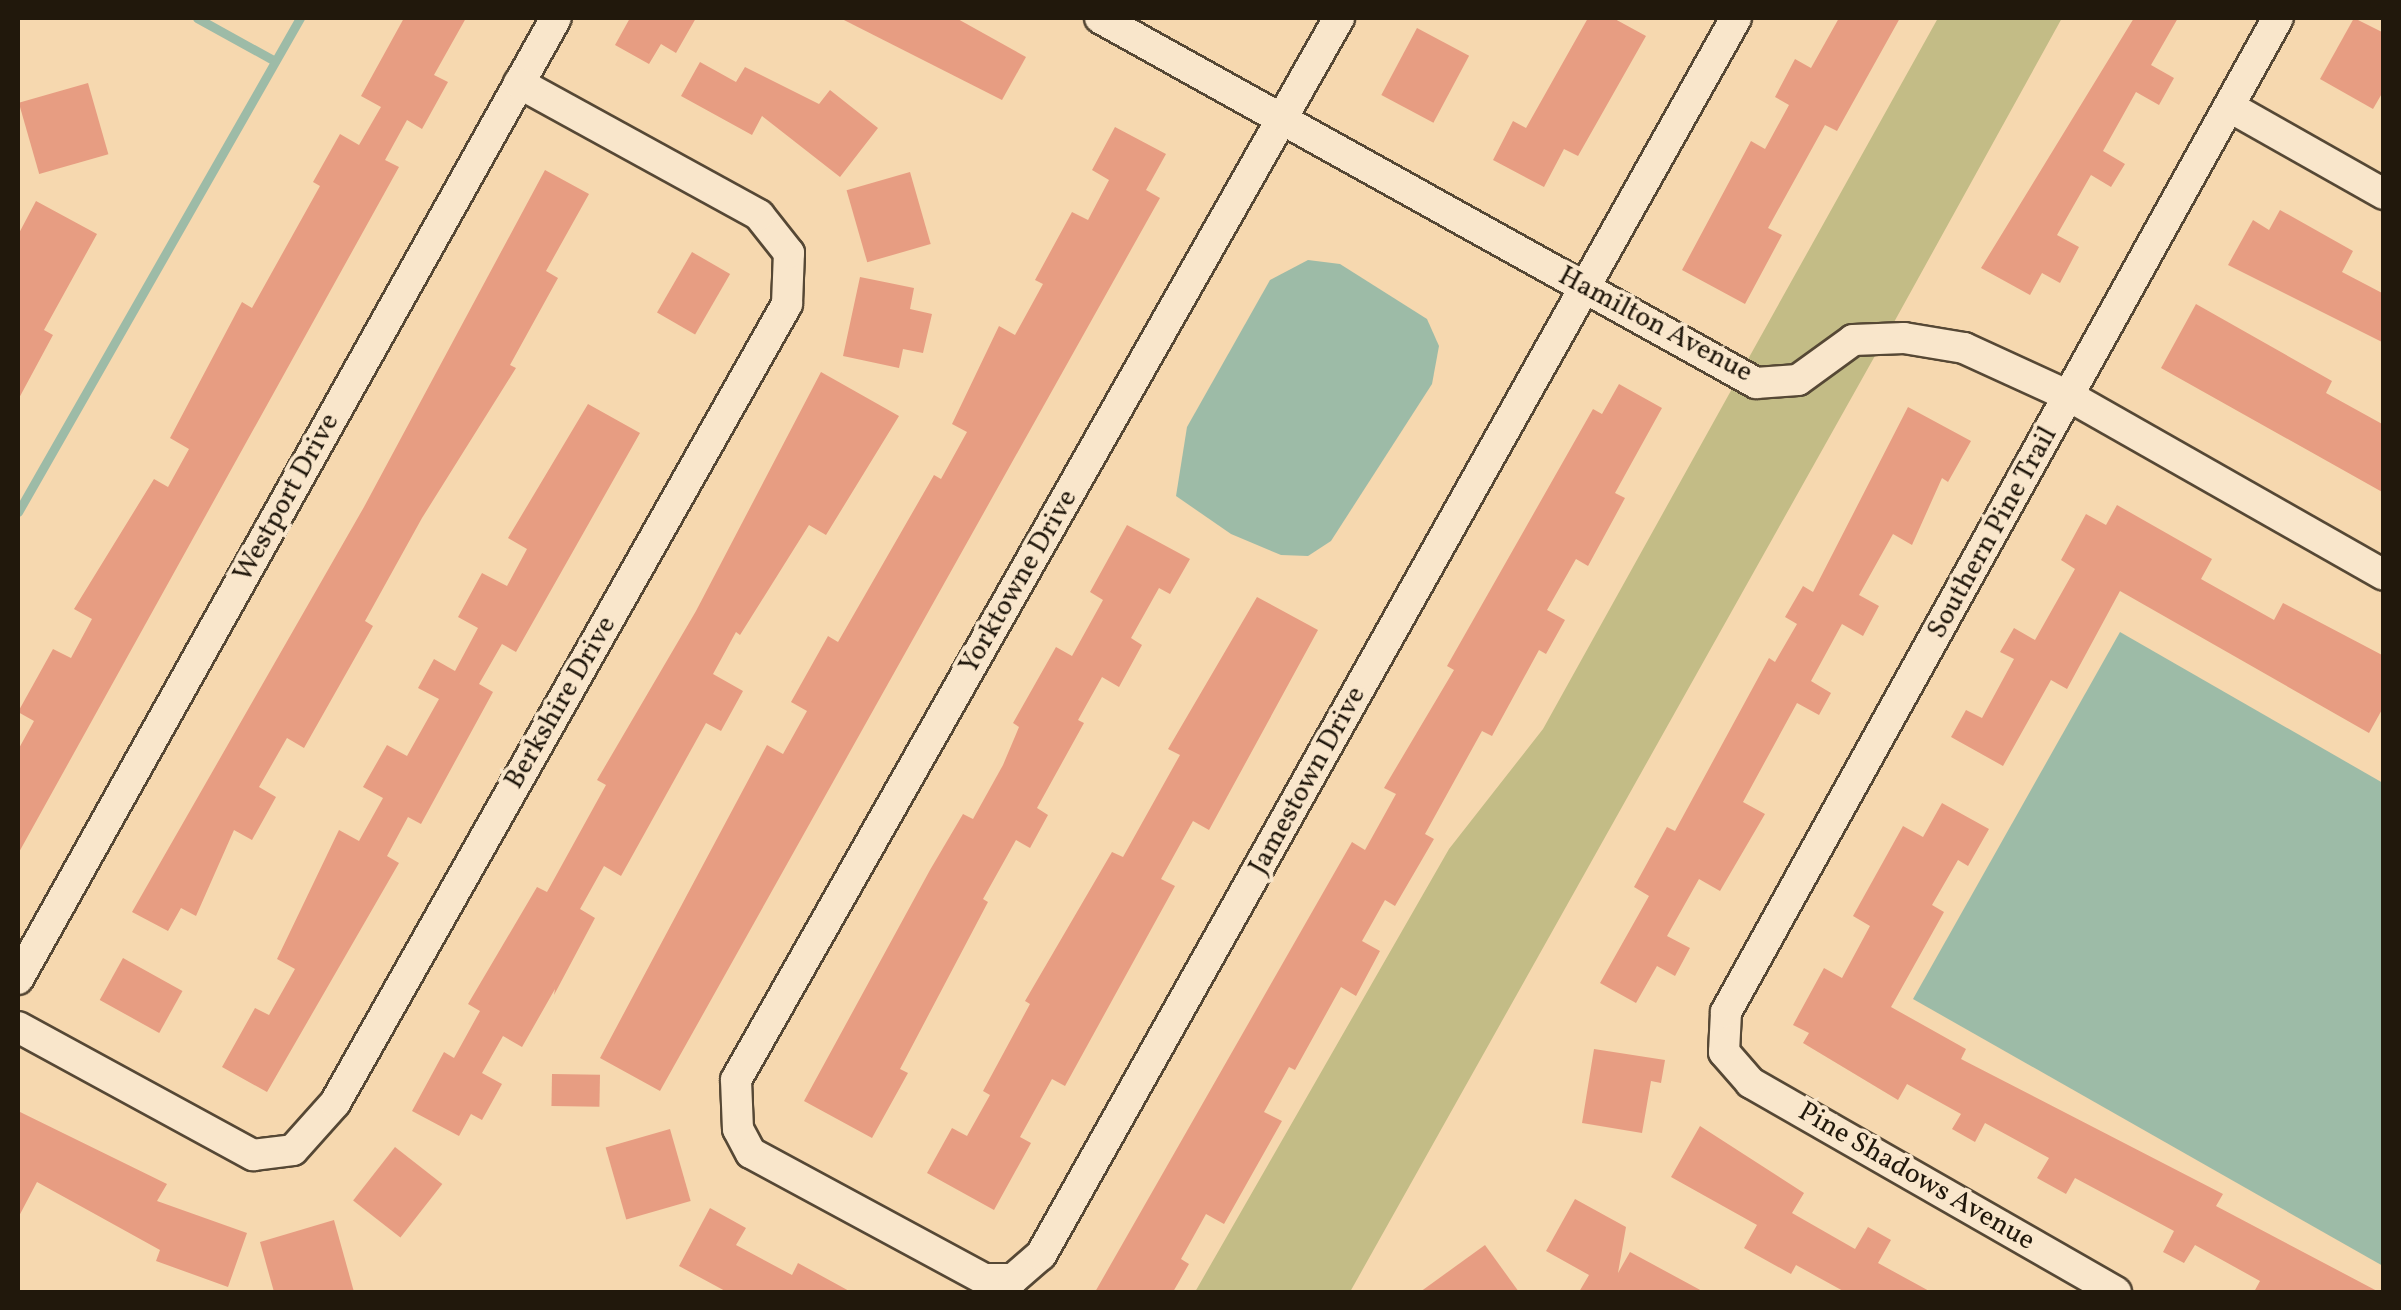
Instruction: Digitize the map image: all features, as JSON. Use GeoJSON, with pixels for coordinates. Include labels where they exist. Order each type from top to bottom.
{"type":"FeatureCollection","features":[{"type":"Feature","properties":{"kind":"street","name":"Westport Drive"},"geometry":{"type":"LineString","coordinates":[[18,979],[556,18]]}},
{"type":"Feature","properties":{"kind":"street","name":"Hamilton Avenue"},"geometry":{"type":"LineString","coordinates":[[1100,18],[1280,122],[1756,383],[1798,380],[1854,340],[1904,338],[1964,348],[2069,396],[2384,575]]}},
{"type":"Feature","properties":{"kind":"street","name":"Yorktowne Drive"},"geometry":{"type":"LineString","coordinates":[[751,1153],[738,1129],[736,1080],[1338,18]]}},
{"type":"Feature","properties":{"kind":"street","name":"Jamestown Drive"},"geometry":{"type":"LineString","coordinates":[[751,1153],[984,1279],[1013,1279],[1041,1255],[1736,18]]}},
{"type":"Feature","properties":{"kind":"street","name":"Southern Pine Trail"},"geometry":{"type":"LineString","coordinates":[[1724,1052],[1726,1012],[2278,18]]}},
{"type":"Feature","properties":{"kind":"street","name":"Berkshire Drive"},"geometry":{"type":"LineString","coordinates":[[18,1027],[253,1155],[294,1150],[335,1102],[787,304],[789,252],[759,216],[519,83]]}},
{"type":"Feature","properties":{"kind":"street"},"geometry":{"type":"LineString","coordinates":[[2230,107],[2384,194]]}},
{"type":"Feature","properties":{"kind":"street","name":"Pine Shadows Avenue"},"geometry":{"type":"LineString","coordinates":[[1724,1052],[1751,1083],[2116,1292]]}},
{"type":"Feature","properties":{"kind":"shaded area"},"geometry":{"type":"Polygon","coordinates":[[[1938,18],[2062,18],[1893,324],[1851,325],[1791,365],[1758,367],[1747,361],[1938,18]]]}},
{"type":"Feature","properties":{"kind":"shaded area"},"geometry":{"type":"Polygon","coordinates":[[[1308,260],[1340,264],[1427,319],[1439,346],[1432,384],[1331,541],[1308,556],[1281,555],[1231,534],[1176,496],[1187,427],[1270,280],[1308,260]]]}},
{"type":"Feature","properties":{"kind":"shaded area"},"geometry":{"type":"Polygon","coordinates":[[[1876,354],[1350,1292],[1195,1292],[1449,849],[1543,729],[1733,387],[1759,397],[1801,395],[1860,355],[1876,354]]]}},
{"type":"Feature","properties":{"kind":"shaded area"},"geometry":{"type":"Polygon","coordinates":[[[2120,632],[2383,783],[2383,1266],[1913,999],[2120,632]]]}},
{"type":"Feature","properties":{"kind":"building"},"geometry":{"type":"Polygon","coordinates":[[[404,18],[466,18],[434,75],[448,82],[422,129],[407,120],[385,160],[399,167],[18,854],[18,750],[34,721],[18,712],[53,649],[71,658],[92,619],[74,609],[154,479],[168,487],[189,449],[170,438],[242,302],[252,308],[320,186],[313,182],[340,134],[359,145],[381,107],[361,96],[404,18]]]}},
{"type":"Feature","properties":{"kind":"building"},"geometry":{"type":"Polygon","coordinates":[[[630,18],[696,18],[676,53],[661,44],[649,64],[615,45],[630,18]]]}},
{"type":"Feature","properties":{"kind":"building"},"geometry":{"type":"Polygon","coordinates":[[[840,18],[956,18],[1026,57],[1002,100],[840,18]]]}},
{"type":"Feature","properties":{"kind":"building"},"geometry":{"type":"Polygon","coordinates":[[[1588,18],[1613,18],[1646,36],[1578,156],[1564,149],[1544,187],[1493,160],[1513,121],[1526,128],[1588,18]]]}},
{"type":"Feature","properties":{"kind":"building"},"geometry":{"type":"Polygon","coordinates":[[[1839,18],[1900,18],[1837,131],[1825,125],[1768,228],[1782,235],[1745,304],[1682,270],[1751,141],[1765,149],[1789,105],[1775,97],[1795,59],[1811,68],[1839,18]]]}},
{"type":"Feature","properties":{"kind":"building"},"geometry":{"type":"Polygon","coordinates":[[[2134,18],[2178,18],[2151,65],[2174,78],[2159,105],[2136,92],[2103,151],[2125,164],[2111,187],[2091,175],[2057,235],[2079,247],[2060,283],[2042,273],[2030,295],[1981,268],[2134,18]]]}},
{"type":"Feature","properties":{"kind":"building"},"geometry":{"type":"Polygon","coordinates":[[[2354,18],[2384,33],[2384,90],[2373,109],[2320,79],[2354,18]]]}},
{"type":"Feature","properties":{"kind":"building"},"geometry":{"type":"Polygon","coordinates":[[[1417,28],[1469,56],[1433,123],[1381,95],[1417,28]]]}},
{"type":"Feature","properties":{"kind":"building"},"geometry":{"type":"Polygon","coordinates":[[[700,62],[736,82],[745,67],[819,104],[830,90],[878,128],[840,177],[762,116],[752,135],[681,96],[700,62]]]}},
{"type":"Feature","properties":{"kind":"building"},"geometry":{"type":"Polygon","coordinates":[[[88,83],[108,154],[39,174],[19,103],[88,83]]]}},
{"type":"Feature","properties":{"kind":"building"},"geometry":{"type":"Polygon","coordinates":[[[1115,127],[1166,154],[1146,190],[1160,198],[660,1091],[600,1058],[767,745],[783,754],[807,711],[791,702],[828,636],[838,642],[934,475],[941,479],[967,432],[952,424],[999,326],[1015,335],[1043,284],[1035,280],[1072,212],[1088,220],[1109,180],[1092,170],[1115,127]]]}},
{"type":"Feature","properties":{"kind":"building"},"geometry":{"type":"Polygon","coordinates":[[[545,170],[589,194],[546,271],[558,278],[510,365],[516,368],[422,518],[365,621],[373,626],[304,748],[287,738],[259,787],[276,797],[252,840],[234,830],[196,916],[181,908],[168,931],[132,912],[364,507],[545,170]]]}},
{"type":"Feature","properties":{"kind":"building"},"geometry":{"type":"Polygon","coordinates":[[[910,172],[931,244],[867,262],[847,190],[910,172]]]}},
{"type":"Feature","properties":{"kind":"building"},"geometry":{"type":"Polygon","coordinates":[[[36,201],[97,234],[44,330],[53,335],[18,400],[18,235],[36,201]]]}},
{"type":"Feature","properties":{"kind":"building"},"geometry":{"type":"Polygon","coordinates":[[[2280,210],[2353,251],[2342,272],[2384,294],[2384,343],[2228,265],[2253,220],[2269,230],[2280,210]]]}},
{"type":"Feature","properties":{"kind":"building"},"geometry":{"type":"Polygon","coordinates":[[[692,252],[730,274],[695,335],[657,313],[692,252]]]}},
{"type":"Feature","properties":{"kind":"building"},"geometry":{"type":"Polygon","coordinates":[[[860,277],[914,288],[910,309],[932,314],[923,353],[903,349],[899,368],[843,356],[860,277]]]}},
{"type":"Feature","properties":{"kind":"building"},"geometry":{"type":"Polygon","coordinates":[[[2196,304],[2332,381],[2326,393],[2384,425],[2384,493],[2161,368],[2196,304]]]}},
{"type":"Feature","properties":{"kind":"building"},"geometry":{"type":"Polygon","coordinates":[[[821,372],[899,416],[826,535],[809,525],[740,635],[736,632],[713,674],[743,691],[721,731],[706,723],[621,876],[604,866],[580,909],[595,918],[554,995],[555,989],[522,1047],[503,1036],[482,1073],[502,1084],[482,1120],[471,1114],[459,1136],[412,1111],[444,1052],[454,1058],[480,1011],[468,1004],[537,887],[547,892],[606,785],[597,780],[696,611],[821,372]]]}},
{"type":"Feature","properties":{"kind":"building"},"geometry":{"type":"Polygon","coordinates":[[[1619,384],[1662,408],[1615,493],[1625,498],[1588,566],[1576,559],[1547,610],[1565,620],[1546,654],[1539,650],[1492,736],[1482,731],[1425,834],[1434,839],[1395,906],[1385,900],[1362,941],[1380,951],[1356,996],[1341,987],[1295,1070],[1289,1067],[1264,1112],[1282,1121],[1224,1224],[1206,1214],[1181,1259],[1189,1264],[1173,1292],[1095,1292],[1352,842],[1365,850],[1396,794],[1384,788],[1454,670],[1447,666],[1593,409],[1602,414],[1619,384]]]}},
{"type":"Feature","properties":{"kind":"building"},"geometry":{"type":"Polygon","coordinates":[[[588,404],[640,433],[516,652],[502,644],[479,684],[493,692],[421,824],[408,817],[387,856],[399,863],[267,1092],[222,1067],[255,1008],[269,1015],[295,969],[277,959],[339,830],[359,841],[383,798],[363,787],[387,745],[407,756],[439,699],[418,688],[434,659],[455,671],[478,628],[458,617],[482,573],[507,586],[527,549],[508,538],[588,404]]]}},
{"type":"Feature","properties":{"kind":"building"},"geometry":{"type":"Polygon","coordinates":[[[1908,407],[1971,441],[1948,482],[1942,478],[1912,545],[1893,534],[1859,595],[1879,606],[1863,636],[1842,624],[1811,681],[1831,693],[1819,715],[1797,703],[1743,802],[1765,814],[1720,891],[1699,879],[1667,936],[1690,948],[1675,976],[1657,966],[1636,1003],[1600,983],[1649,896],[1634,887],[1667,827],[1675,831],[1769,658],[1775,662],[1797,624],[1785,617],[1803,586],[1813,592],[1908,407]]]}},
{"type":"Feature","properties":{"kind":"building"},"geometry":{"type":"Polygon","coordinates":[[[2117,505],[2212,559],[2201,579],[2274,620],[2283,603],[2384,656],[2384,706],[2369,733],[2120,591],[2067,689],[2051,680],[2003,766],[1951,737],[1966,710],[1982,718],[2014,659],[2000,652],[2014,628],[2035,640],[2075,569],[2061,560],[2086,514],[2106,525],[2117,505]]]}},
{"type":"Feature","properties":{"kind":"building"},"geometry":{"type":"Polygon","coordinates":[[[1127,525],[1190,559],[1170,594],[1159,588],[1131,638],[1142,645],[1119,687],[1102,677],[1078,720],[1084,723],[1037,808],[1048,815],[1030,848],[1016,840],[983,899],[988,902],[900,1069],[908,1073],[872,1138],[804,1101],[963,814],[973,819],[1003,765],[1019,727],[1013,723],[1056,647],[1072,656],[1103,600],[1090,592],[1127,525]]]}},
{"type":"Feature","properties":{"kind":"building"},"geometry":{"type":"Polygon","coordinates":[[[1257,597],[1318,630],[1209,830],[1193,821],[1161,879],[1175,886],[1065,1086],[1052,1079],[1020,1137],[1031,1143],[994,1210],[927,1173],[952,1128],[967,1136],[990,1095],[983,1091],[1030,1004],[1025,1001],[1112,852],[1123,857],[1180,755],[1168,749],[1257,597]]]}},
{"type":"Feature","properties":{"kind":"building"},"geometry":{"type":"Polygon","coordinates":[[[1942,803],[1989,829],[1968,866],[1958,860],[1932,905],[1944,912],[1891,1007],[1966,1049],[1961,1059],[2223,1194],[2216,1206],[2379,1292],[2254,1292],[2260,1281],[2195,1245],[2184,1263],[2163,1252],[2174,1231],[2075,1178],[2066,1194],[2037,1178],[2049,1158],[1985,1123],[1975,1142],[1952,1129],[1961,1114],[1907,1084],[1898,1100],[1803,1043],[1809,1033],[1793,1025],[1824,968],[1842,978],[1870,926],[1853,916],[1903,826],[1923,837],[1942,803]]]}},
{"type":"Feature","properties":{"kind":"building"},"geometry":{"type":"Polygon","coordinates":[[[123,958],[182,991],[159,1033],[100,1000],[123,958]]]}},
{"type":"Feature","properties":{"kind":"building"},"geometry":{"type":"Polygon","coordinates":[[[1594,1049],[1665,1060],[1661,1083],[1651,1081],[1642,1133],[1582,1123],[1594,1049]]]}},
{"type":"Feature","properties":{"kind":"building"},"geometry":{"type":"Polygon","coordinates":[[[552,1074],[600,1075],[599,1107],[551,1106],[552,1074]]]}},
{"type":"Feature","properties":{"kind":"building"},"geometry":{"type":"Polygon","coordinates":[[[18,1111],[167,1184],[157,1201],[247,1233],[228,1287],[156,1261],[160,1250],[37,1182],[18,1218],[18,1111]]]}},
{"type":"Feature","properties":{"kind":"building"},"geometry":{"type":"Polygon","coordinates":[[[1700,1126],[1804,1193],[1792,1213],[1855,1249],[1868,1227],[1891,1240],[1878,1263],[1931,1292],[1845,1292],[1796,1265],[1791,1274],[1744,1248],[1757,1225],[1671,1177],[1700,1126]]]}},
{"type":"Feature","properties":{"kind":"building"},"geometry":{"type":"Polygon","coordinates":[[[670,1129],[691,1201],[626,1220],[606,1147],[670,1129]]]}},
{"type":"Feature","properties":{"kind":"building"},"geometry":{"type":"Polygon","coordinates":[[[395,1147],[442,1184],[400,1238],[353,1201],[395,1147]]]}},
{"type":"Feature","properties":{"kind":"building"},"geometry":{"type":"Polygon","coordinates":[[[1575,1199],[1626,1227],[1618,1273],[1630,1252],[1704,1292],[1579,1292],[1589,1275],[1546,1251],[1575,1199]]]}},
{"type":"Feature","properties":{"kind":"building"},"geometry":{"type":"Polygon","coordinates":[[[710,1208],[746,1228],[736,1245],[792,1275],[798,1263],[851,1292],[727,1292],[679,1266],[710,1208]]]}},
{"type":"Feature","properties":{"kind":"building"},"geometry":{"type":"Polygon","coordinates":[[[334,1220],[354,1292],[274,1292],[260,1242],[334,1220]]]}},
{"type":"Feature","properties":{"kind":"building"},"geometry":{"type":"Polygon","coordinates":[[[1485,1245],[1519,1292],[1420,1292],[1485,1245]]]}},
{"type":"Feature","properties":{"kind":"waterway"},"geometry":{"type":"LineString","coordinates":[[197,18],[275,61]]}},
{"type":"Feature","properties":{"kind":"waterway"},"geometry":{"type":"LineString","coordinates":[[18,512],[300,18]]}}]}
